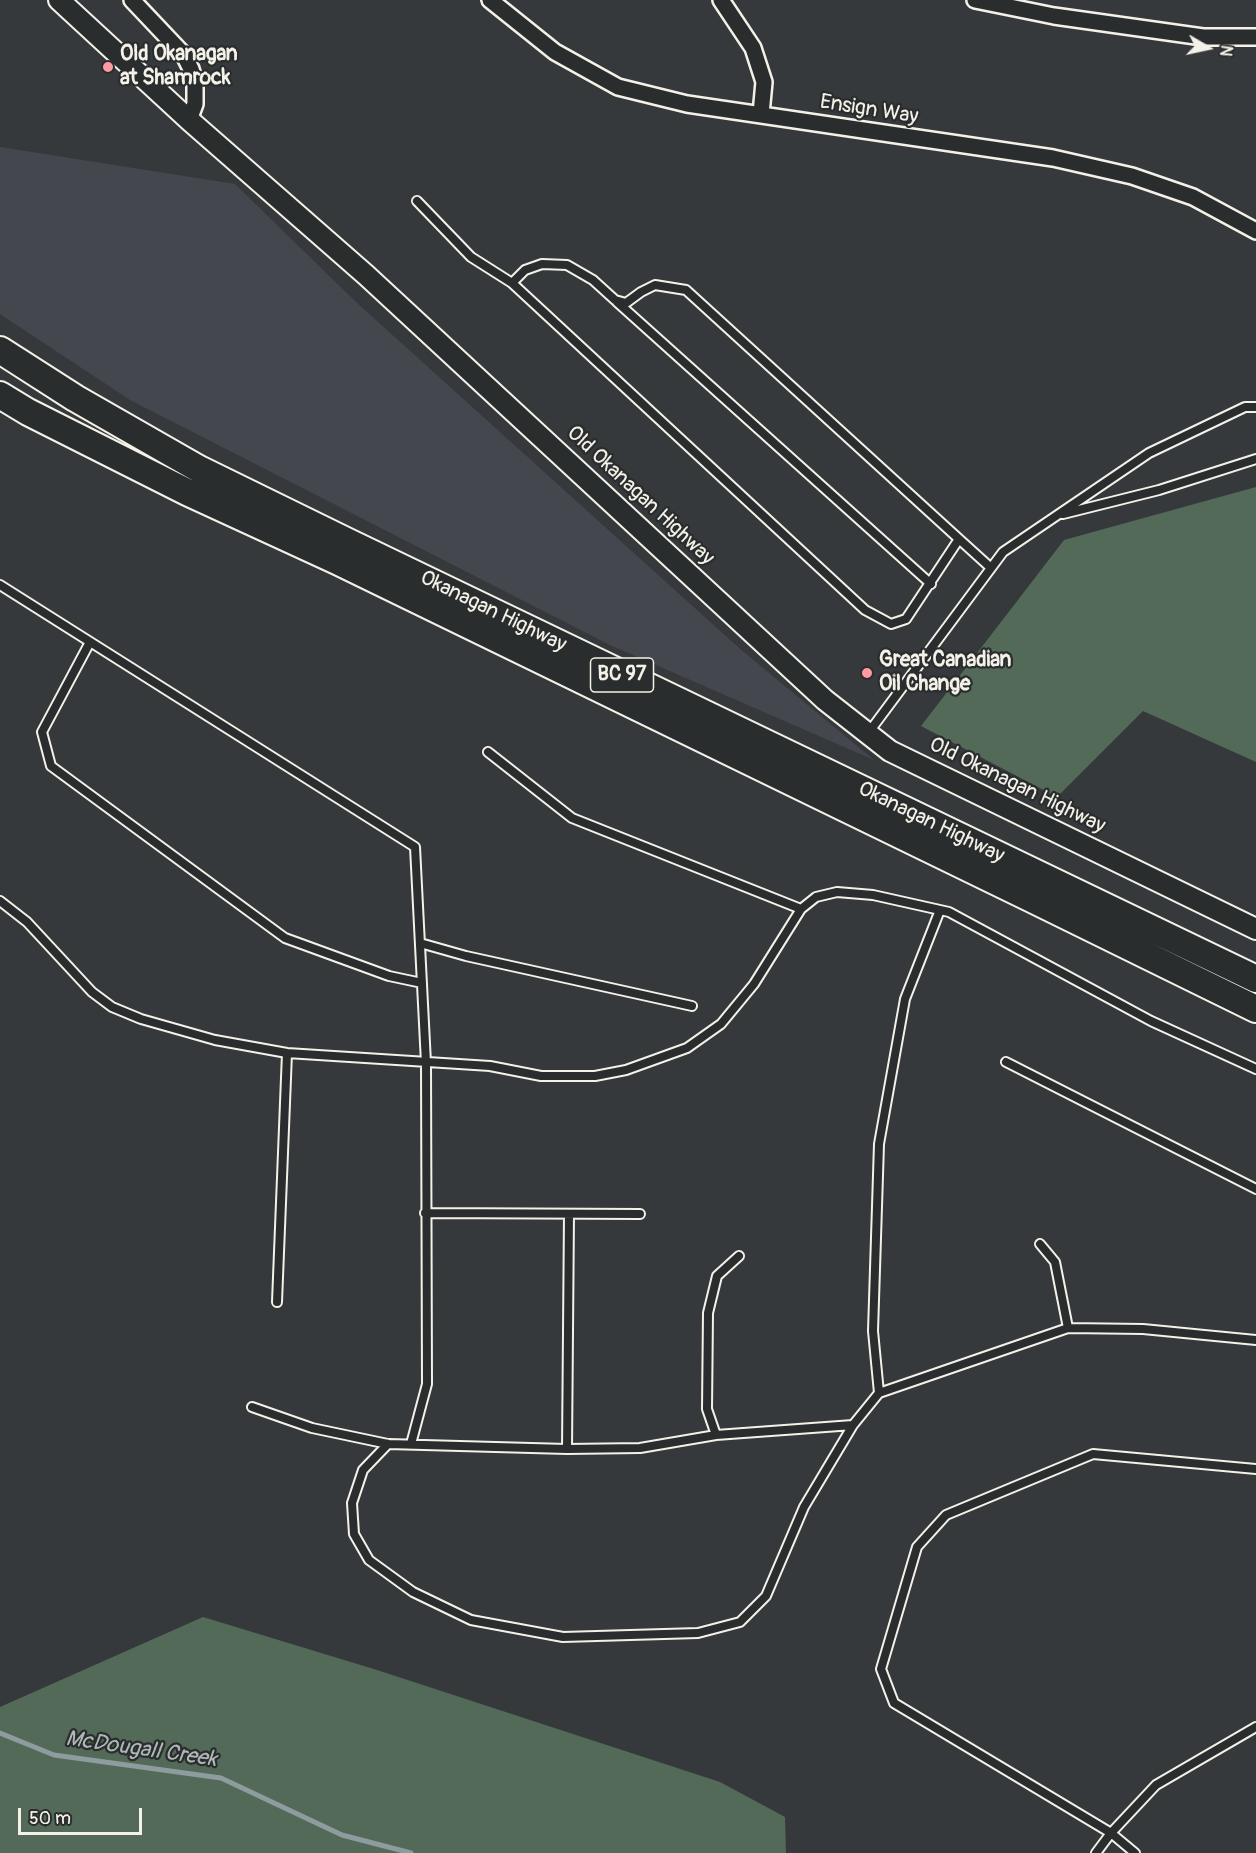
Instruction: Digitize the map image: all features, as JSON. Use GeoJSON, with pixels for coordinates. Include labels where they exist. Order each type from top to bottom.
{"type":"FeatureCollection","features":[{"type":"Feature","properties":{"kind":"highway","name":"Okanagan Highway"},"geometry":{"type":"LineString","coordinates":[[0,350],[75,398],[199,469],[400,568],[1256,979]]}},
{"type":"Feature","properties":{"kind":"highway","name":"Okanagan Highway"},"geometry":{"type":"LineString","coordinates":[[0,395],[28,412],[187,492],[337,561],[1256,1010]]}},
{"type":"Feature","properties":{"kind":"street","name":"Old Okanagan Highway"},"geometry":{"type":"LineString","coordinates":[[59,0],[189,120],[366,275],[825,700],[868,734],[890,751],[1256,929]]}},
{"type":"Feature","properties":{"kind":"street"},"geometry":{"type":"LineString","coordinates":[[132,0],[184,55],[191,69],[195,83],[195,104],[189,120]]}},
{"type":"Feature","properties":{"kind":"street","name":"Ensign Way"},"geometry":{"type":"LineString","coordinates":[[490,0],[555,52],[618,87],[687,104],[1053,158],[1132,176],[1193,197],[1256,231]]}},
{"type":"Feature","properties":{"kind":"street"},"geometry":{"type":"LineString","coordinates":[[721,0],[753,48],[764,82],[761,114]]}},
{"type":"Feature","properties":{"kind":"street"},"geometry":{"type":"LineString","coordinates":[[975,0],[1054,16],[1203,37],[1256,37]]}},
{"type":"Feature","properties":{"kind":"lane"},"geometry":{"type":"LineString","coordinates":[[417,201],[471,257],[512,283],[865,610],[891,624],[906,620],[959,539]]}},
{"type":"Feature","properties":{"kind":"lane"},"geometry":{"type":"LineString","coordinates":[[512,283],[525,270],[542,264],[567,265],[593,280],[931,584]]}},
{"type":"Feature","properties":{"kind":"lane"},"geometry":{"type":"LineString","coordinates":[[615,300],[626,303],[655,285],[686,290],[992,568]]}},
{"type":"Feature","properties":{"kind":"lane"},"geometry":{"type":"LineString","coordinates":[[868,734],[1003,552],[1149,453],[1245,407],[1256,407]]}},
{"type":"Feature","properties":{"kind":"lane"},"geometry":{"type":"LineString","coordinates":[[1056,516],[1159,490],[1256,459]]}},
{"type":"Feature","properties":{"kind":"lane"},"geometry":{"type":"LineString","coordinates":[[0,585],[415,847],[426,1063],[427,1384],[411,1444]]}},
{"type":"Feature","properties":{"kind":"lane"},"geometry":{"type":"LineString","coordinates":[[90,642],[42,732],[51,766],[285,938],[389,976],[422,982]]}},
{"type":"Feature","properties":{"kind":"lane"},"geometry":{"type":"LineString","coordinates":[[488,752],[572,818],[801,909]]}},
{"type":"Feature","properties":{"kind":"lane"},"geometry":{"type":"LineString","coordinates":[[0,901],[27,922],[92,992],[112,1008],[215,1041],[287,1053],[490,1066],[541,1076],[595,1076],[626,1070],[687,1048],[721,1024],[754,984],[801,909],[816,897],[837,892],[873,895],[950,912],[1151,1021],[1256,1069]]}},
{"type":"Feature","properties":{"kind":"lane"},"geometry":{"type":"LineString","coordinates":[[879,1393],[873,1331],[879,1144],[905,999],[940,910]]}},
{"type":"Feature","properties":{"kind":"lane"},"geometry":{"type":"LineString","coordinates":[[420,943],[466,956],[692,1006]]}},
{"type":"Feature","properties":{"kind":"lane"},"geometry":{"type":"LineString","coordinates":[[277,1302],[287,1053]]}},
{"type":"Feature","properties":{"kind":"lane"},"geometry":{"type":"LineString","coordinates":[[1006,1062],[1256,1189]]}},
{"type":"Feature","properties":{"kind":"lane"},"geometry":{"type":"LineString","coordinates":[[425,1213],[640,1215]]}},
{"type":"Feature","properties":{"kind":"lane"},"geometry":{"type":"LineString","coordinates":[[567,1449],[569,1214]]}},
{"type":"Feature","properties":{"kind":"lane"},"geometry":{"type":"LineString","coordinates":[[1040,1244],[1054,1262],[1068,1328]]}},
{"type":"Feature","properties":{"kind":"lane"},"geometry":{"type":"LineString","coordinates":[[716,1435],[707,1409],[708,1313],[717,1276],[739,1256]]}},
{"type":"Feature","properties":{"kind":"lane"},"geometry":{"type":"LineString","coordinates":[[388,1444],[363,1470],[352,1503],[354,1534],[369,1560],[413,1592],[471,1620],[563,1637],[698,1634],[740,1622],[766,1596],[804,1506],[853,1425],[879,1393],[1068,1328],[1143,1329],[1256,1340]]}},
{"type":"Feature","properties":{"kind":"lane"},"geometry":{"type":"LineString","coordinates":[[252,1407],[312,1428],[388,1444],[567,1449],[640,1448],[716,1435],[853,1425]]}},
{"type":"Feature","properties":{"kind":"lane"},"geometry":{"type":"LineString","coordinates":[[1135,1853],[1111,1833],[894,1703],[881,1669],[917,1547],[946,1515],[1093,1454],[1256,1469]]}},
{"type":"Feature","properties":{"kind":"lane"},"geometry":{"type":"LineString","coordinates":[[1096,1853],[1111,1833],[1156,1785],[1256,1727]]}},
{"type":"Feature","properties":{"kind":"shaded area"},"geometry":{"type":"Polygon","coordinates":[[[0,147],[235,184],[356,302],[739,648],[874,760],[610,645],[130,400],[0,314],[0,147]]]}},
{"type":"Feature","properties":{"kind":"green space"},"geometry":{"type":"Polygon","coordinates":[[[1256,487],[1256,762],[1143,711],[1057,797],[921,726],[1064,540],[1256,487]]]}},
{"type":"Feature","properties":{"kind":"green space"},"geometry":{"type":"Polygon","coordinates":[[[203,1617],[377,1670],[720,1782],[785,1817],[786,1853],[0,1853],[0,1707],[203,1617]]]}},
{"type":"Feature","properties":{"kind":"waterway","name":"McDougall Creek"},"geometry":{"type":"LineString","coordinates":[[0,1733],[54,1755],[221,1778],[342,1835],[411,1853]]}},
{"type":"Feature","properties":{"kind":"place","name":"Old Okanagan at Shamrock"},"geometry":{"type":"Point","coordinates":[108,67]}},
{"type":"Feature","properties":{"kind":"place","name":"Great Canadian Oil Change"},"geometry":{"type":"Point","coordinates":[867,673]}}]}
